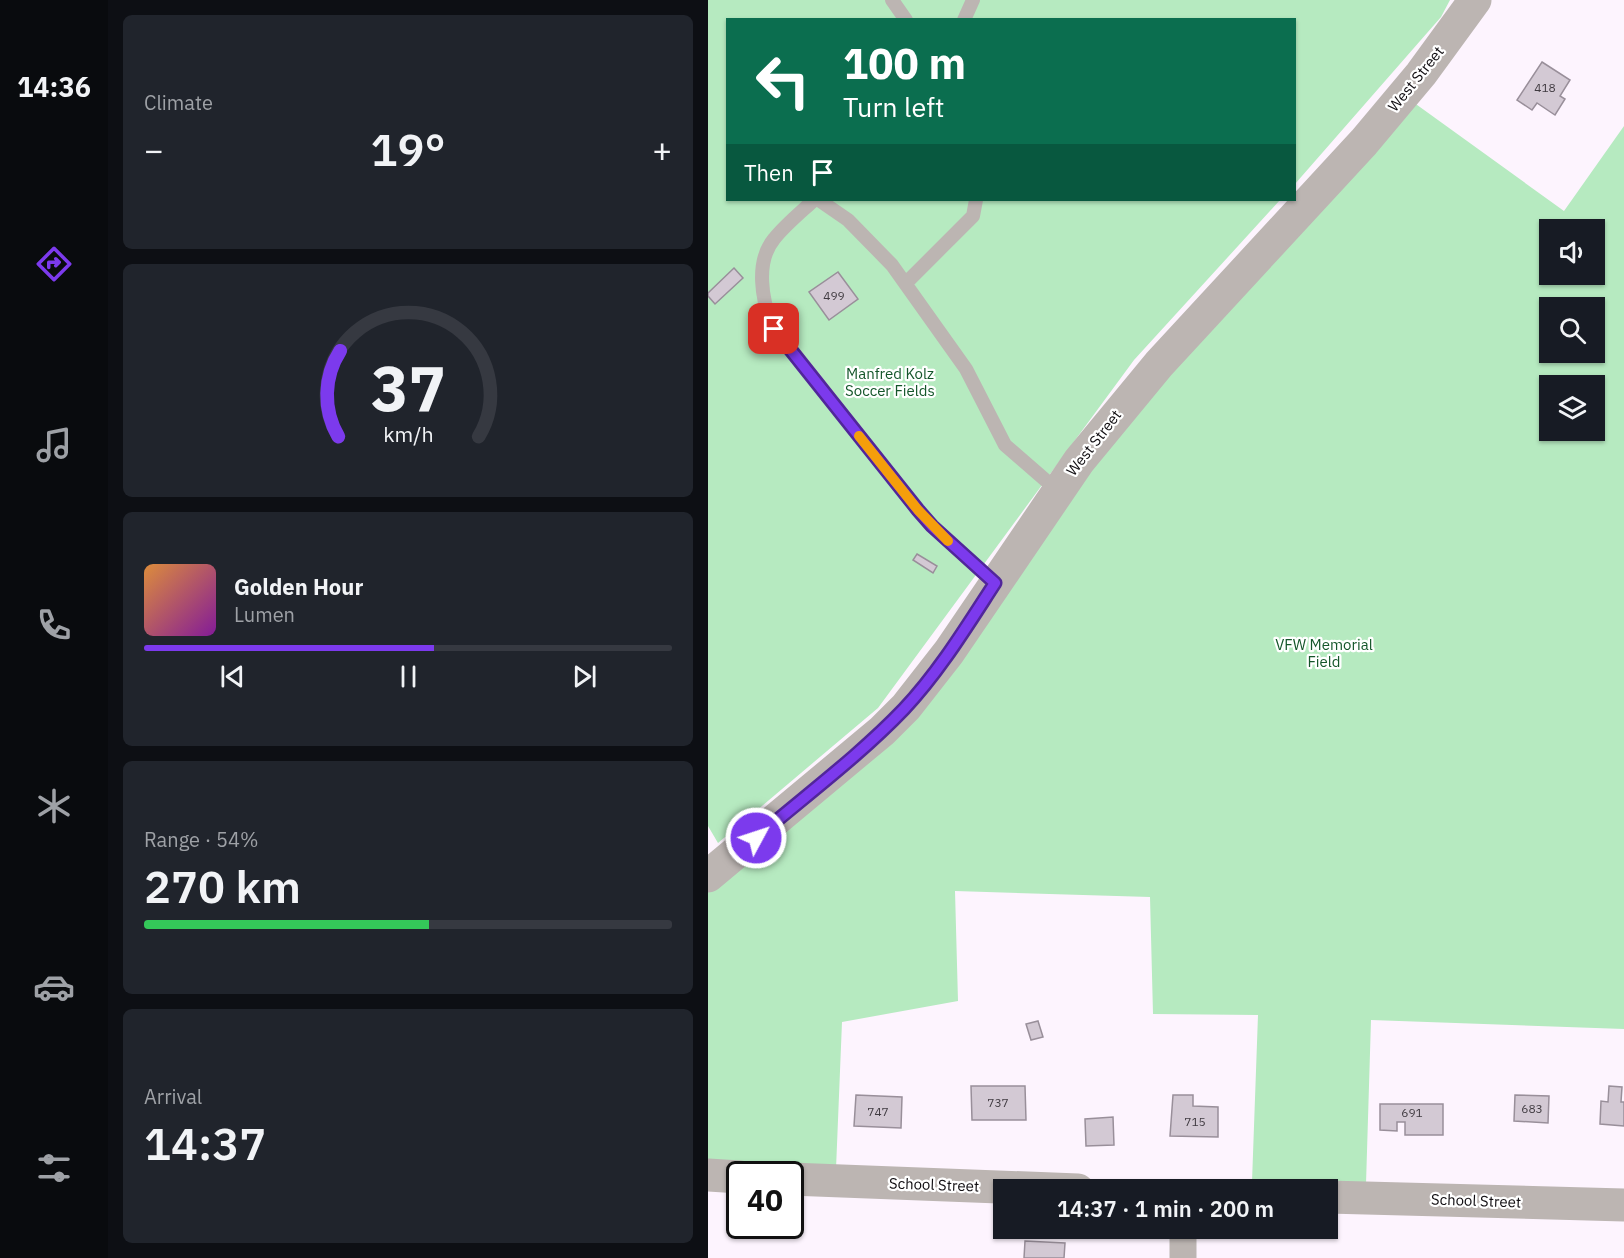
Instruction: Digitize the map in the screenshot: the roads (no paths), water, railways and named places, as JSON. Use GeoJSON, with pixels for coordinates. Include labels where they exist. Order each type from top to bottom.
{"type":"FeatureCollection","features":[{"type":"Feature","properties":{"kind":"street","name":"West Street"},"geometry":{"type":"LineString","coordinates":[[708,876],[882,731],[906,707],[949,652],[1079,461],[1159,364],[1327,183],[1415,82],[1475,0]]}},
{"type":"Feature","properties":{"kind":"street"},"geometry":{"type":"LineString","coordinates":[[708,1175],[726,1176]]}},
{"type":"Feature","properties":{"kind":"street","name":"School Street"},"geometry":{"type":"LineString","coordinates":[[804,1180],[993,1187]]}},
{"type":"Feature","properties":{"kind":"street","name":"School Street"},"geometry":{"type":"LineString","coordinates":[[1338,1197],[1624,1205]]}},
{"type":"Feature","properties":{"kind":"street"},"geometry":{"type":"LineString","coordinates":[[1183,1239],[1183,1258]]}},
{"type":"Feature","properties":{"kind":"lane"},"geometry":{"type":"LineString","coordinates":[[892,0],[905,18]]}},
{"type":"Feature","properties":{"kind":"lane"},"geometry":{"type":"LineString","coordinates":[[965,18],[973,0]]}},
{"type":"Feature","properties":{"kind":"lane"},"geometry":{"type":"LineString","coordinates":[[815,201],[775,237],[764,259],[764,299],[772,325],[918,510],[932,526],[995,583]]}},
{"type":"Feature","properties":{"kind":"lane"},"geometry":{"type":"LineString","coordinates":[[818,201],[842,215],[872,242],[906,284],[966,369],[1005,445],[1058,491]]}},
{"type":"Feature","properties":{"kind":"lane"},"geometry":{"type":"LineString","coordinates":[[906,284],[974,216],[976,201]]}},
{"type":"Feature","properties":{"kind":"park label","name":"Manfred Kolz Soccer Fields"},"geometry":{"type":"Point","coordinates":[890,382]}},
{"type":"Feature","properties":{"kind":"park label","name":"VFW Memorial Field"},"geometry":{"type":"Point","coordinates":[1324,654]}}]}
